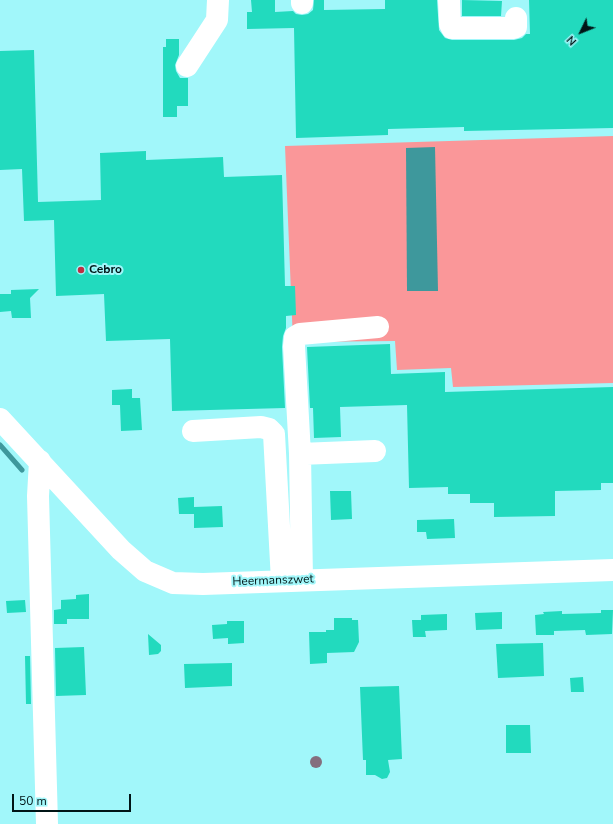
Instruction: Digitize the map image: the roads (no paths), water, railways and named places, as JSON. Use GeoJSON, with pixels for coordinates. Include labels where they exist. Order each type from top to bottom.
{"type":"FeatureCollection","features":[{"type":"Feature","properties":{"kind":"street"},"geometry":{"type":"LineString","coordinates":[[187,66],[217,20],[218,0]]}},
{"type":"Feature","properties":{"kind":"street"},"geometry":{"type":"LineString","coordinates":[[449,0],[450,24],[452,28],[514,28],[516,27],[516,18]]}},
{"type":"Feature","properties":{"kind":"street"},"geometry":{"type":"LineString","coordinates":[[292,580],[300,454],[294,346],[296,337],[300,334],[378,327]]}},
{"type":"Feature","properties":{"kind":"street","name":"Heermanszwet"},"geometry":{"type":"LineString","coordinates":[[0,419],[121,550],[145,571],[173,583],[203,584],[613,570]]}},
{"type":"Feature","properties":{"kind":"street"},"geometry":{"type":"LineString","coordinates":[[193,431],[261,427],[269,428],[274,434],[292,580]]}},
{"type":"Feature","properties":{"kind":"street"},"geometry":{"type":"LineString","coordinates":[[300,454],[375,451]]}},
{"type":"Feature","properties":{"kind":"street"},"geometry":{"type":"LineString","coordinates":[[40,461],[39,504],[47,824]]}},
{"type":"Feature","properties":{"kind":"water"},"geometry":{"type":"Polygon","coordinates":[[[435,147],[438,291],[407,291],[406,148],[435,147]]]}},
{"type":"Feature","properties":{"kind":"waterway"},"geometry":{"type":"LineString","coordinates":[[0,445],[22,470]]}},
{"type":"Feature","properties":{"kind":"place","name":"Cebro"},"geometry":{"type":"Point","coordinates":[81,270]}}]}
